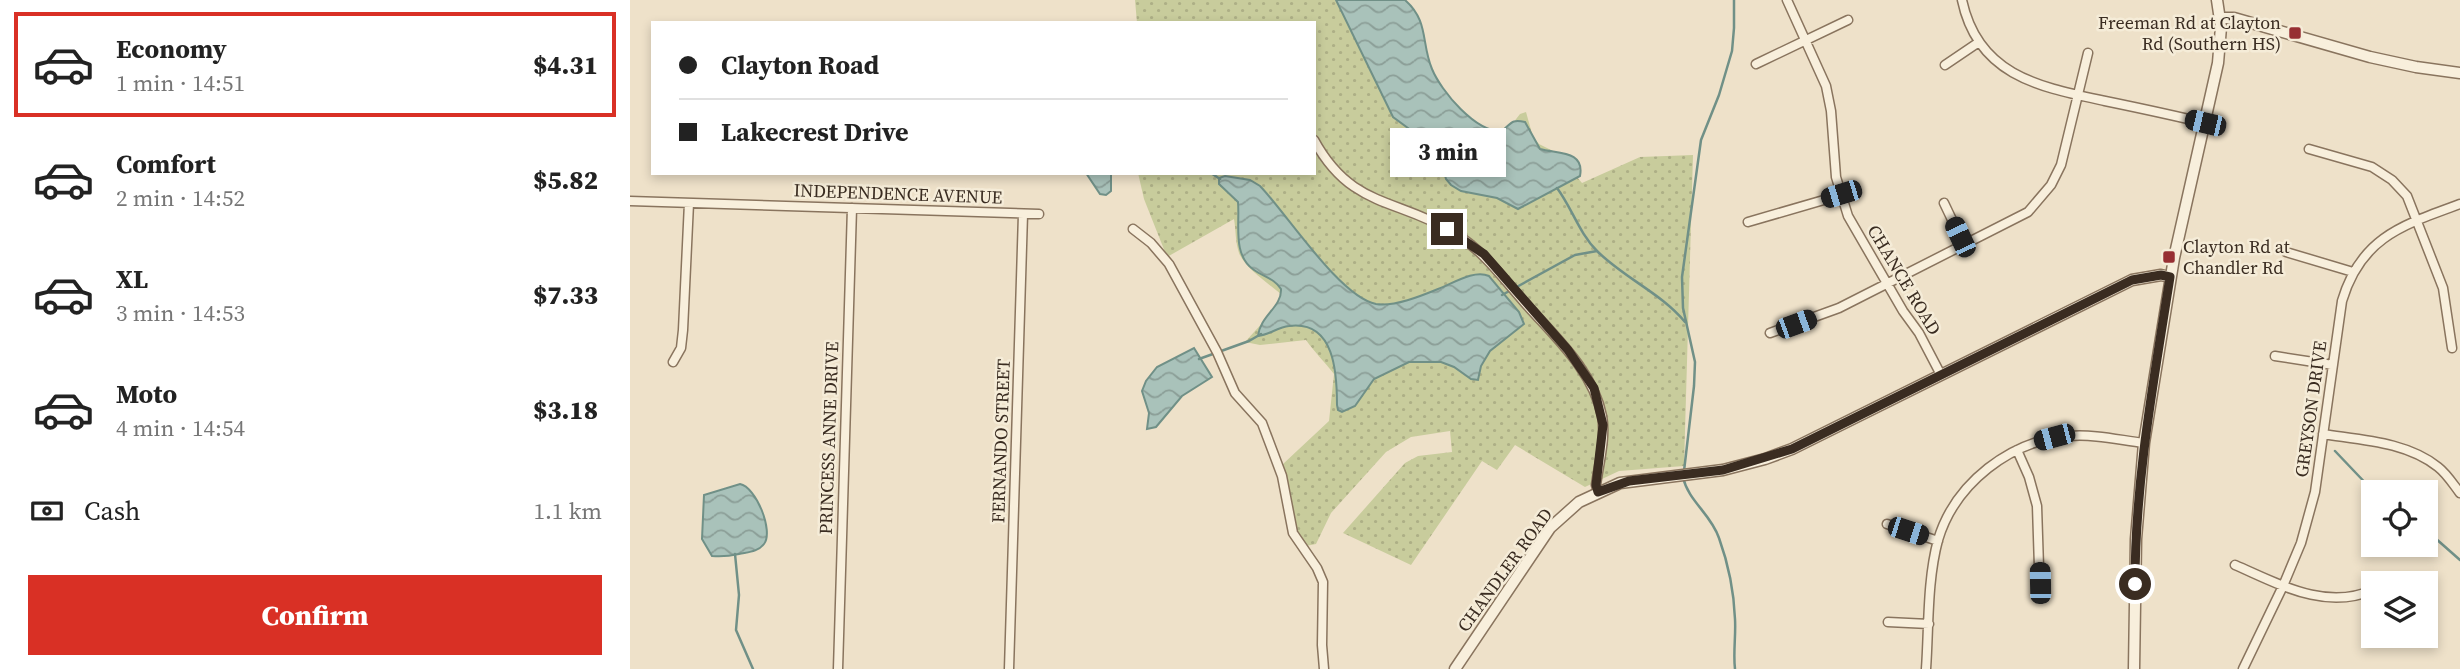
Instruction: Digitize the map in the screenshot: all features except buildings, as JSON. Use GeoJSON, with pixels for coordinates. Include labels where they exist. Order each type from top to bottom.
{"type":"FeatureCollection","features":[{"type":"Feature","properties":{"kind":"street","name":"CHANCE ROAD"},"geometry":{"type":"LineString","coordinates":[[1787,0],[1823,78],[1829,98],[1833,155],[1841,194],[1854,228],[1886,284],[1919,333],[1941,375]]}},
{"type":"Feature","properties":{"kind":"street"},"geometry":{"type":"LineString","coordinates":[[1962,0],[1969,23],[1979,42],[1995,59],[2019,76],[2054,90],[2205,123]]}},
{"type":"Feature","properties":{"kind":"street"},"geometry":{"type":"LineString","coordinates":[[2134,669],[2136,539],[2144,443],[2170,277],[2218,63],[2221,18],[2217,0]]}},
{"type":"Feature","properties":{"kind":"street"},"geometry":{"type":"LineString","coordinates":[[2221,18],[2234,18],[2390,61],[2460,74]]}},
{"type":"Feature","properties":{"kind":"street"},"geometry":{"type":"LineString","coordinates":[[1756,64],[1848,20]]}},
{"type":"Feature","properties":{"kind":"street"},"geometry":{"type":"LineString","coordinates":[[1945,65],[1979,42]]}},
{"type":"Feature","properties":{"kind":"street"},"geometry":{"type":"LineString","coordinates":[[1770,333],[1829,312],[2018,218],[2044,195],[2062,165],[2088,53]]}},
{"type":"Feature","properties":{"kind":"street"},"geometry":{"type":"LineString","coordinates":[[1316,143],[1336,171],[1358,191],[1447,229],[1484,254],[1568,350],[1594,388],[1600,407],[1603,425],[1596,485],[1598,492]]}},
{"type":"Feature","properties":{"kind":"street"},"geometry":{"type":"LineString","coordinates":[[2309,149],[2361,163],[2384,173],[2407,196],[2443,288],[2452,348]]}},
{"type":"Feature","properties":{"kind":"street"},"geometry":{"type":"LineString","coordinates":[[1748,222],[1841,194]]}},
{"type":"Feature","properties":{"kind":"street","name":"INDEPENDENCE AVENUE"},"geometry":{"type":"LineString","coordinates":[[630,201],[1039,214]]}},
{"type":"Feature","properties":{"kind":"street"},"geometry":{"type":"LineString","coordinates":[[673,362],[681,348],[683,330],[689,203]]}},
{"type":"Feature","properties":{"kind":"street"},"geometry":{"type":"LineString","coordinates":[[1944,203],[1964,245]]}},
{"type":"Feature","properties":{"kind":"street","name":"GREYSON DRIVE"},"geometry":{"type":"LineString","coordinates":[[2243,669],[2301,543],[2315,492],[2342,301],[2353,272],[2382,238],[2395,229],[2460,204]]}},
{"type":"Feature","properties":{"kind":"street","name":"PRINCESS ANNE DRIVE"},"geometry":{"type":"LineString","coordinates":[[838,669],[852,208]]}},
{"type":"Feature","properties":{"kind":"street","name":"FERNANDO STREET"},"geometry":{"type":"LineString","coordinates":[[1009,669],[1023,214]]}},
{"type":"Feature","properties":{"kind":"street"},"geometry":{"type":"LineString","coordinates":[[1133,229],[1151,243],[1169,264],[1217,352],[1235,393],[1262,423],[1283,477],[1293,533],[1318,568],[1322,582],[1324,669]]}},
{"type":"Feature","properties":{"kind":"street"},"geometry":{"type":"LineString","coordinates":[[2286,252],[2353,272]]}},
{"type":"Feature","properties":{"kind":"street","name":"CHANDLER ROAD"},"geometry":{"type":"LineString","coordinates":[[1455,669],[1550,528],[1574,506],[1598,492],[1629,481],[1709,472],[1792,449],[2132,280],[2161,275],[2170,277]]}},
{"type":"Feature","properties":{"kind":"street"},"geometry":{"type":"LineString","coordinates":[[2275,356],[2333,365]]}},
{"type":"Feature","properties":{"kind":"street"},"geometry":{"type":"LineString","coordinates":[[2323,434],[2378,443],[2411,452],[2437,466],[2460,493]]}},
{"type":"Feature","properties":{"kind":"street"},"geometry":{"type":"LineString","coordinates":[[1926,669],[1932,575],[1938,541],[1946,521],[1966,490],[1982,473],[2017,450],[2037,442],[2087,435],[2144,443]]}},
{"type":"Feature","properties":{"kind":"street"},"geometry":{"type":"LineString","coordinates":[[2017,450],[2029,477],[2037,506],[2040,598]]}},
{"type":"Feature","properties":{"kind":"street"},"geometry":{"type":"LineString","coordinates":[[1886,524],[1938,541]]}},
{"type":"Feature","properties":{"kind":"street"},"geometry":{"type":"LineString","coordinates":[[2235,565],[2310,595],[2332,598],[2361,594]]}},
{"type":"Feature","properties":{"kind":"street"},"geometry":{"type":"LineString","coordinates":[[1888,622],[1929,624]]}},
{"type":"Feature","properties":{"kind":"green space"},"geometry":{"type":"Polygon","coordinates":[[[1135,0],[1402,0],[1437,79],[1456,107],[1468,119],[1502,137],[1520,114],[1526,112],[1533,137],[1539,144],[1557,153],[1582,183],[1640,157],[1693,155],[1684,466],[1619,471],[1585,487],[1515,445],[1497,470],[1482,461],[1411,565],[1343,533],[1405,463],[1418,456],[1452,452],[1450,431],[1411,437],[1386,452],[1331,513],[1316,544],[1294,544],[1283,464],[1329,421],[1334,374],[1306,340],[1260,345],[1245,342],[1288,300],[1254,272],[1239,253],[1234,219],[1167,257],[1144,199],[1138,175],[1316,175],[1316,21],[1137,21],[1135,0]]]}},
{"type":"Feature","properties":{"kind":"water"},"geometry":{"type":"Polygon","coordinates":[[[1336,0],[1405,0],[1418,16],[1432,69],[1451,99],[1471,118],[1492,130],[1502,131],[1514,121],[1525,122],[1540,149],[1574,157],[1580,168],[1580,176],[1518,209],[1497,198],[1461,191],[1451,185],[1446,179],[1438,150],[1393,117],[1336,0]]]}},
{"type":"Feature","properties":{"kind":"water"},"geometry":{"type":"Polygon","coordinates":[[[1087,175],[1111,175],[1111,191],[1106,195],[1100,194],[1087,175]]]}},
{"type":"Feature","properties":{"kind":"water"},"geometry":{"type":"Polygon","coordinates":[[[1225,176],[1250,180],[1260,186],[1331,271],[1346,287],[1362,298],[1383,305],[1399,302],[1424,295],[1463,278],[1483,274],[1489,276],[1519,312],[1524,324],[1490,351],[1481,366],[1478,380],[1471,379],[1441,362],[1409,362],[1374,379],[1355,406],[1342,412],[1337,405],[1336,379],[1330,352],[1316,331],[1304,326],[1289,326],[1258,336],[1263,323],[1278,301],[1281,289],[1272,280],[1254,270],[1242,256],[1238,239],[1238,202],[1219,184],[1219,178],[1225,176]]]}},
{"type":"Feature","properties":{"kind":"water"},"geometry":{"type":"Polygon","coordinates":[[[1194,348],[1212,377],[1182,396],[1156,427],[1147,429],[1149,413],[1142,391],[1146,381],[1157,367],[1194,348]]]}},
{"type":"Feature","properties":{"kind":"water"},"geometry":{"type":"Polygon","coordinates":[[[740,484],[752,493],[762,510],[767,530],[764,544],[753,551],[712,556],[702,539],[704,495],[740,484]]]}},
{"type":"Feature","properties":{"kind":"waterway"},"geometry":{"type":"LineString","coordinates":[[1684,471],[1695,362],[1683,308],[1682,277],[1701,140],[1719,95],[1732,51],[1734,0]]}},
{"type":"Feature","properties":{"kind":"waterway"},"geometry":{"type":"LineString","coordinates":[[1214,175],[1220,179]]}},
{"type":"Feature","properties":{"kind":"waterway"},"geometry":{"type":"LineString","coordinates":[[1557,188],[1597,251],[1665,302],[1685,322]]}},
{"type":"Feature","properties":{"kind":"waterway"},"geometry":{"type":"LineString","coordinates":[[1502,295],[1575,255],[1597,251]]}},
{"type":"Feature","properties":{"kind":"waterway"},"geometry":{"type":"LineString","coordinates":[[1199,359],[1261,334]]}},
{"type":"Feature","properties":{"kind":"waterway"},"geometry":{"type":"LineString","coordinates":[[2335,451],[2363,480]]}},
{"type":"Feature","properties":{"kind":"waterway"},"geometry":{"type":"LineString","coordinates":[[1683,477],[1690,493],[1715,529],[1725,558],[1734,609],[1735,669]]}},
{"type":"Feature","properties":{"kind":"waterway"},"geometry":{"type":"LineString","coordinates":[[2438,541],[2460,560]]}},
{"type":"Feature","properties":{"kind":"waterway"},"geometry":{"type":"LineString","coordinates":[[735,554],[739,595],[736,630],[753,669]]}},
{"type":"Feature","properties":{"kind":"place","name":"Freeman Rd at Clayton Rd (Southern HS)"},"geometry":{"type":"Point","coordinates":[2295,33]}},
{"type":"Feature","properties":{"kind":"place","name":"Clayton Rd at Chandler Rd"},"geometry":{"type":"Point","coordinates":[2169,257]}},
{"type":"Feature","properties":{"kind":"route"},"geometry":{"type":"LineString","coordinates":[[1447,229],[1484,254],[1568,350],[1594,388],[1603,425],[1596,485],[1598,492],[1629,481],[1738,466],[1792,449],[2132,280],[2161,275],[2170,277],[2144,443],[2138,497],[2135,584]]}}]}
